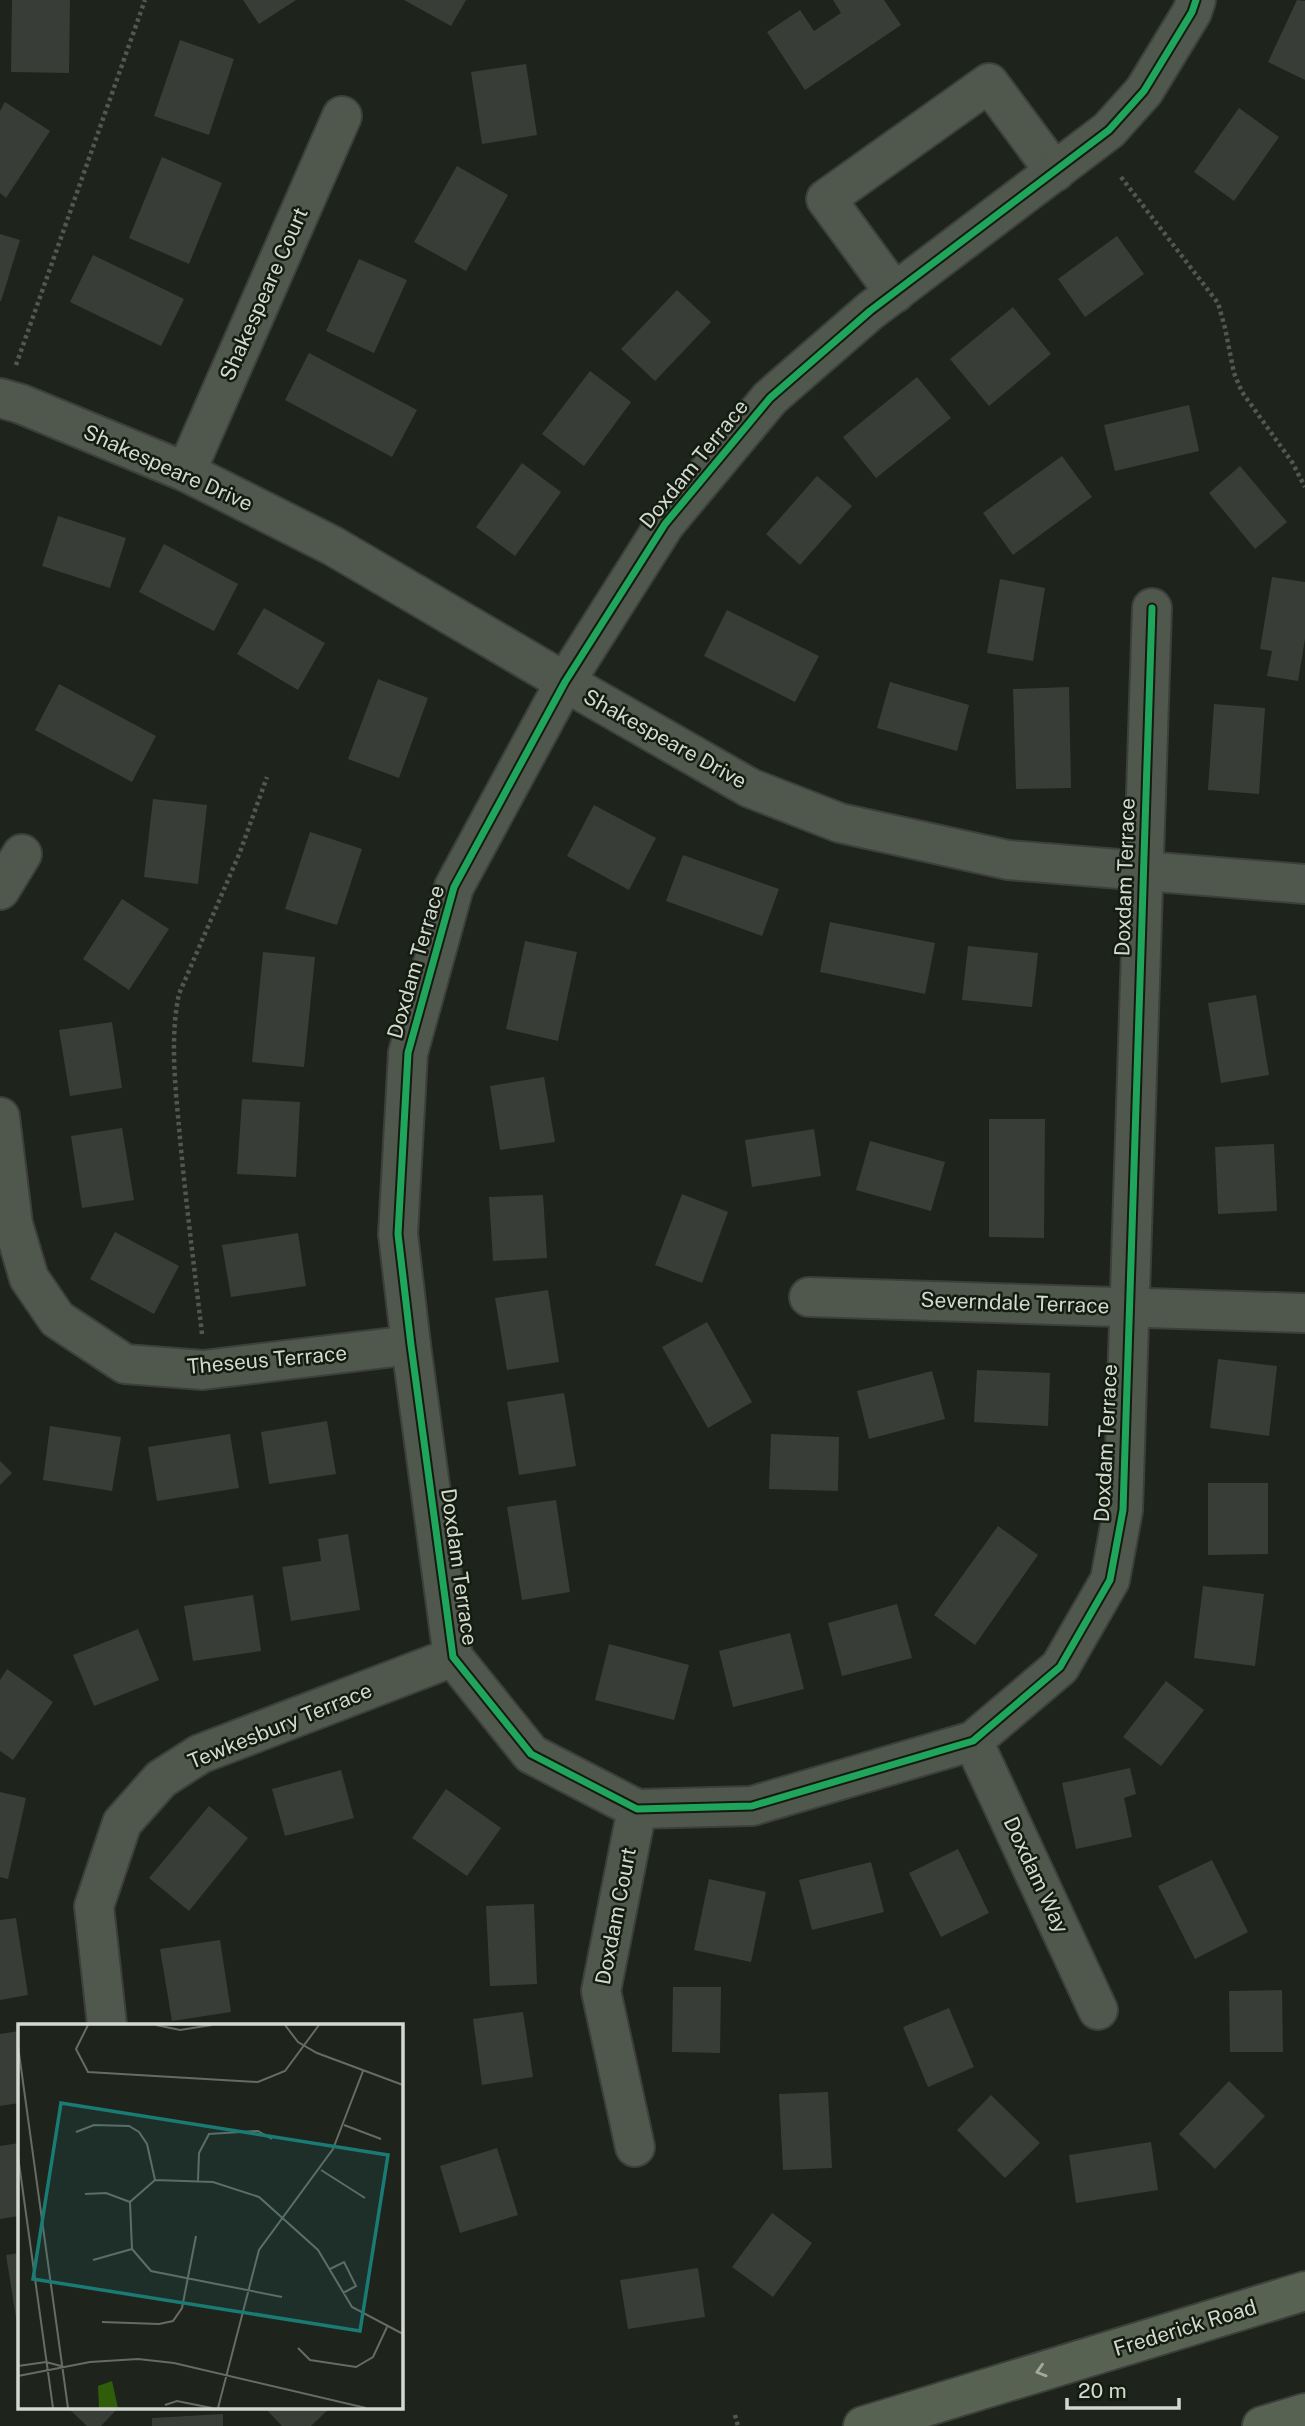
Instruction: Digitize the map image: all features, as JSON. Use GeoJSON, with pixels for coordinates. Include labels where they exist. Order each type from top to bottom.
{"type":"FeatureCollection","features":[{"type":"Feature","properties":{"kind":"main road","name":"Frederick Road"},"geometry":{"type":"LineString","coordinates":[[863,2426],[1305,2291]]}},
{"type":"Feature","properties":{"kind":"main road"},"geometry":{"type":"LineString","coordinates":[[1262,2426],[1305,2413]]}},
{"type":"Feature","properties":{"kind":"street","name":"Doxdam Terrace"},"geometry":{"type":"LineString","coordinates":[[1152,608],[1123,1510],[1110,1580],[1060,1667],[973,1741],[752,1806],[637,1809],[531,1754],[453,1657],[398,1234],[408,1053],[454,887],[565,682],[665,524],[770,398],[895,293],[1109,130],[1144,91],[1192,12],[1196,0]]}},
{"type":"Feature","properties":{"kind":"street"},"geometry":{"type":"LineString","coordinates":[[895,293],[826,199],[989,83],[1055,172]]}},
{"type":"Feature","properties":{"kind":"street","name":"Shakespeare Court"},"geometry":{"type":"LineString","coordinates":[[186,472],[342,116]]}},
{"type":"Feature","properties":{"kind":"street","name":"Shakespeare Drive"},"geometry":{"type":"LineString","coordinates":[[3,399],[186,472],[333,546],[750,788],[840,823],[1008,860],[1305,884]]}},
{"type":"Feature","properties":{"kind":"street"},"geometry":{"type":"LineString","coordinates":[[0,890],[22,855]]}},
{"type":"Feature","properties":{"kind":"street","name":"Theseus Terrace"},"geometry":{"type":"LineString","coordinates":[[0,1116],[13,1224],[29,1278],[57,1319],[125,1364],[207,1370],[411,1345]]}},
{"type":"Feature","properties":{"kind":"street","name":"Severndale Terrace"},"geometry":{"type":"LineString","coordinates":[[809,1297],[1305,1312]]}},
{"type":"Feature","properties":{"kind":"street","name":"Tewkesbury Terrace"},"geometry":{"type":"LineString","coordinates":[[107,2024],[94,1906],[122,1823],[161,1779],[201,1754],[453,1657]]}},
{"type":"Feature","properties":{"kind":"street","name":"Doxdam Way"},"geometry":{"type":"LineString","coordinates":[[973,1741],[1098,2010]]}},
{"type":"Feature","properties":{"kind":"street","name":"Doxdam Court"},"geometry":{"type":"LineString","coordinates":[[635,2147],[601,1991],[637,1809]]}},
{"type":"Feature","properties":{"kind":"path"},"geometry":{"type":"LineString","coordinates":[[3,399],[145,0]]}},
{"type":"Feature","properties":{"kind":"path"},"geometry":{"type":"LineString","coordinates":[[1121,177],[1218,303],[1226,328],[1234,373],[1242,392],[1292,462],[1305,487]]}},
{"type":"Feature","properties":{"kind":"path"},"geometry":{"type":"LineString","coordinates":[[207,1370],[183,1179],[176,1092],[175,1013],[179,994],[240,852],[267,777]]}},
{"type":"Feature","properties":{"kind":"path"},"geometry":{"type":"LineString","coordinates":[[735,2415],[738,2426]]}},
{"type":"Feature","properties":{"kind":"building"},"geometry":{"type":"Polygon","coordinates":[[[12,0],[70,0],[69,73],[11,72],[12,0]]]}},
{"type":"Feature","properties":{"kind":"building"},"geometry":{"type":"Polygon","coordinates":[[[243,0],[296,0],[259,24],[243,0]]]}},
{"type":"Feature","properties":{"kind":"building"},"geometry":{"type":"Polygon","coordinates":[[[404,0],[466,0],[451,26],[404,0]]]}},
{"type":"Feature","properties":{"kind":"building"},"geometry":{"type":"Polygon","coordinates":[[[833,0],[884,0],[901,25],[805,90],[767,32],[800,10],[814,31],[841,13],[833,0]]]}},
{"type":"Feature","properties":{"kind":"building"},"geometry":{"type":"Polygon","coordinates":[[[1297,0],[1305,1],[1305,80],[1268,62],[1297,0]]]}},
{"type":"Feature","properties":{"kind":"building"},"geometry":{"type":"Polygon","coordinates":[[[180,40],[234,59],[209,135],[154,116],[180,40]]]}},
{"type":"Feature","properties":{"kind":"building"},"geometry":{"type":"Polygon","coordinates":[[[526,64],[537,135],[482,144],[471,72],[526,64]]]}},
{"type":"Feature","properties":{"kind":"building"},"geometry":{"type":"Polygon","coordinates":[[[5,102],[50,131],[6,198],[0,193],[0,111],[5,102]]]}},
{"type":"Feature","properties":{"kind":"building"},"geometry":{"type":"Polygon","coordinates":[[[1239,108],[1279,137],[1234,201],[1194,172],[1239,108]]]}},
{"type":"Feature","properties":{"kind":"building"},"geometry":{"type":"Polygon","coordinates":[[[162,157],[222,183],[189,264],[129,238],[162,157]]]}},
{"type":"Feature","properties":{"kind":"building"},"geometry":{"type":"Polygon","coordinates":[[[457,166],[508,195],[466,271],[414,242],[457,166]]]}},
{"type":"Feature","properties":{"kind":"building"},"geometry":{"type":"Polygon","coordinates":[[[0,234],[20,240],[1,301],[0,301],[0,234]]]}},
{"type":"Feature","properties":{"kind":"building"},"geometry":{"type":"Polygon","coordinates":[[[1117,236],[1144,274],[1085,317],[1058,279],[1117,236]]]}},
{"type":"Feature","properties":{"kind":"building"},"geometry":{"type":"Polygon","coordinates":[[[93,255],[184,299],[161,346],[70,302],[93,255]]]}},
{"type":"Feature","properties":{"kind":"building"},"geometry":{"type":"Polygon","coordinates":[[[359,259],[407,280],[374,353],[326,331],[359,259]]]}},
{"type":"Feature","properties":{"kind":"building"},"geometry":{"type":"Polygon","coordinates":[[[677,290],[711,322],[655,381],[621,349],[677,290]]]}},
{"type":"Feature","properties":{"kind":"building"},"geometry":{"type":"Polygon","coordinates":[[[1013,307],[1051,354],[989,406],[950,359],[1013,307]]]}},
{"type":"Feature","properties":{"kind":"building"},"geometry":{"type":"Polygon","coordinates":[[[309,353],[417,410],[392,457],[285,400],[309,353]]]}},
{"type":"Feature","properties":{"kind":"building"},"geometry":{"type":"Polygon","coordinates":[[[590,371],[631,402],[584,466],[542,434],[590,371]]]}},
{"type":"Feature","properties":{"kind":"building"},"geometry":{"type":"Polygon","coordinates":[[[917,377],[951,418],[876,478],[843,437],[917,377]]]}},
{"type":"Feature","properties":{"kind":"building"},"geometry":{"type":"Polygon","coordinates":[[[1189,405],[1199,451],[1115,471],[1104,425],[1189,405]]]}},
{"type":"Feature","properties":{"kind":"building"},"geometry":{"type":"Polygon","coordinates":[[[1062,456],[1092,497],[1013,555],[983,513],[1062,456]]]}},
{"type":"Feature","properties":{"kind":"building"},"geometry":{"type":"Polygon","coordinates":[[[522,463],[561,492],[515,556],[476,527],[522,463]]]}},
{"type":"Feature","properties":{"kind":"building"},"geometry":{"type":"Polygon","coordinates":[[[1240,466],[1287,522],[1255,549],[1209,493],[1240,466]]]}},
{"type":"Feature","properties":{"kind":"building"},"geometry":{"type":"Polygon","coordinates":[[[817,476],[852,506],[800,565],[766,534],[817,476]]]}},
{"type":"Feature","properties":{"kind":"building"},"geometry":{"type":"Polygon","coordinates":[[[58,516],[126,538],[110,588],[42,566],[58,516]]]}},
{"type":"Feature","properties":{"kind":"building"},"geometry":{"type":"Polygon","coordinates":[[[164,544],[238,584],[214,631],[139,592],[164,544]]]}},
{"type":"Feature","properties":{"kind":"building"},"geometry":{"type":"Polygon","coordinates":[[[1272,577],[1305,582],[1305,639],[1298,681],[1267,676],[1272,651],[1260,649],[1272,577]]]}},
{"type":"Feature","properties":{"kind":"building"},"geometry":{"type":"Polygon","coordinates":[[[1000,579],[1045,588],[1033,661],[987,653],[1000,579]]]}},
{"type":"Feature","properties":{"kind":"building"},"geometry":{"type":"Polygon","coordinates":[[[264,608],[325,643],[298,690],[237,654],[264,608]]]}},
{"type":"Feature","properties":{"kind":"building"},"geometry":{"type":"Polygon","coordinates":[[[727,610],[819,656],[795,702],[704,656],[727,610]]]}},
{"type":"Feature","properties":{"kind":"building"},"geometry":{"type":"Polygon","coordinates":[[[378,679],[428,698],[399,778],[348,759],[378,679]]]}},
{"type":"Feature","properties":{"kind":"building"},"geometry":{"type":"Polygon","coordinates":[[[890,682],[969,705],[957,751],[877,728],[890,682]]]}},
{"type":"Feature","properties":{"kind":"building"},"geometry":{"type":"Polygon","coordinates":[[[59,684],[156,736],[132,782],[35,730],[59,684]]]}},
{"type":"Feature","properties":{"kind":"building"},"geometry":{"type":"Polygon","coordinates":[[[1069,687],[1071,788],[1016,789],[1013,689],[1069,687]]]}},
{"type":"Feature","properties":{"kind":"building"},"geometry":{"type":"Polygon","coordinates":[[[1214,704],[1265,708],[1259,794],[1208,790],[1214,704]]]}},
{"type":"Feature","properties":{"kind":"building"},"geometry":{"type":"Polygon","coordinates":[[[153,799],[207,805],[198,884],[144,877],[153,799]]]}},
{"type":"Feature","properties":{"kind":"building"},"geometry":{"type":"Polygon","coordinates":[[[594,805],[656,838],[629,890],[567,856],[594,805]]]}},
{"type":"Feature","properties":{"kind":"building"},"geometry":{"type":"Polygon","coordinates":[[[310,832],[362,849],[337,925],[285,909],[310,832]]]}},
{"type":"Feature","properties":{"kind":"building"},"geometry":{"type":"Polygon","coordinates":[[[683,855],[779,889],[762,936],[666,901],[683,855]]]}},
{"type":"Feature","properties":{"kind":"building"},"geometry":{"type":"Polygon","coordinates":[[[122,899],[169,929],[129,990],[83,959],[122,899]]]}},
{"type":"Feature","properties":{"kind":"building"},"geometry":{"type":"Polygon","coordinates":[[[830,922],[935,943],[925,994],[820,972],[830,922]]]}},
{"type":"Feature","properties":{"kind":"building"},"geometry":{"type":"Polygon","coordinates":[[[525,941],[577,952],[558,1041],[506,1029],[525,941]]]}},
{"type":"Feature","properties":{"kind":"building"},"geometry":{"type":"Polygon","coordinates":[[[968,946],[1038,953],[1032,1007],[962,1000],[968,946]]]}},
{"type":"Feature","properties":{"kind":"building"},"geometry":{"type":"Polygon","coordinates":[[[263,952],[315,957],[304,1067],[252,1062],[263,952]]]}},
{"type":"Feature","properties":{"kind":"building"},"geometry":{"type":"Polygon","coordinates":[[[1256,995],[1269,1075],[1221,1083],[1208,1003],[1256,995]]]}},
{"type":"Feature","properties":{"kind":"building"},"geometry":{"type":"Polygon","coordinates":[[[112,1022],[122,1088],[70,1096],[59,1030],[112,1022]]]}},
{"type":"Feature","properties":{"kind":"building"},"geometry":{"type":"Polygon","coordinates":[[[544,1077],[555,1142],[500,1150],[490,1086],[544,1077]]]}},
{"type":"Feature","properties":{"kind":"building"},"geometry":{"type":"Polygon","coordinates":[[[242,1099],[300,1102],[296,1177],[237,1174],[242,1099]]]}},
{"type":"Feature","properties":{"kind":"building"},"geometry":{"type":"Polygon","coordinates":[[[989,1119],[1045,1119],[1044,1238],[989,1237],[989,1119]]]}},
{"type":"Feature","properties":{"kind":"building"},"geometry":{"type":"Polygon","coordinates":[[[122,1128],[134,1200],[82,1208],[71,1136],[122,1128]]]}},
{"type":"Feature","properties":{"kind":"building"},"geometry":{"type":"Polygon","coordinates":[[[814,1129],[821,1176],[752,1187],[745,1140],[814,1129]]]}},
{"type":"Feature","properties":{"kind":"building"},"geometry":{"type":"Polygon","coordinates":[[[870,1141],[945,1162],[931,1211],[856,1190],[870,1141]]]}},
{"type":"Feature","properties":{"kind":"building"},"geometry":{"type":"Polygon","coordinates":[[[1274,1144],[1277,1211],[1218,1214],[1215,1147],[1274,1144]]]}},
{"type":"Feature","properties":{"kind":"building"},"geometry":{"type":"Polygon","coordinates":[[[682,1194],[728,1212],[702,1283],[655,1265],[682,1194]]]}},
{"type":"Feature","properties":{"kind":"building"},"geometry":{"type":"Polygon","coordinates":[[[543,1195],[547,1258],[493,1261],[489,1197],[543,1195]]]}},
{"type":"Feature","properties":{"kind":"building"},"geometry":{"type":"Polygon","coordinates":[[[115,1232],[179,1266],[154,1314],[90,1279],[115,1232]]]}},
{"type":"Feature","properties":{"kind":"building"},"geometry":{"type":"Polygon","coordinates":[[[298,1233],[306,1286],[231,1297],[222,1245],[298,1233]]]}},
{"type":"Feature","properties":{"kind":"building"},"geometry":{"type":"Polygon","coordinates":[[[548,1290],[559,1362],[507,1370],[495,1298],[548,1290]]]}},
{"type":"Feature","properties":{"kind":"building"},"geometry":{"type":"Polygon","coordinates":[[[707,1322],[752,1402],[708,1428],[662,1347],[707,1322]]]}},
{"type":"Feature","properties":{"kind":"building"},"geometry":{"type":"Polygon","coordinates":[[[1218,1359],[1277,1366],[1269,1436],[1210,1428],[1218,1359]]]}},
{"type":"Feature","properties":{"kind":"building"},"geometry":{"type":"Polygon","coordinates":[[[977,1370],[1050,1373],[1048,1426],[974,1422],[977,1370]]]}},
{"type":"Feature","properties":{"kind":"building"},"geometry":{"type":"Polygon","coordinates":[[[932,1371],[945,1419],[869,1439],[857,1391],[932,1371]]]}},
{"type":"Feature","properties":{"kind":"building"},"geometry":{"type":"Polygon","coordinates":[[[564,1393],[576,1466],[519,1475],[507,1402],[564,1393]]]}},
{"type":"Feature","properties":{"kind":"building"},"geometry":{"type":"Polygon","coordinates":[[[327,1421],[336,1474],[269,1484],[261,1432],[327,1421]]]}},
{"type":"Feature","properties":{"kind":"building"},"geometry":{"type":"Polygon","coordinates":[[[50,1426],[121,1437],[112,1491],[43,1480],[50,1426]]]}},
{"type":"Feature","properties":{"kind":"building"},"geometry":{"type":"Polygon","coordinates":[[[230,1434],[239,1488],[157,1501],[148,1447],[230,1434]]]}},
{"type":"Feature","properties":{"kind":"building"},"geometry":{"type":"Polygon","coordinates":[[[771,1434],[839,1437],[838,1491],[769,1489],[771,1434]]]}},
{"type":"Feature","properties":{"kind":"building"},"geometry":{"type":"Polygon","coordinates":[[[0,1461],[12,1473],[0,1485],[0,1461]]]}},
{"type":"Feature","properties":{"kind":"building"},"geometry":{"type":"Polygon","coordinates":[[[1208,1483],[1268,1483],[1268,1554],[1208,1555],[1208,1483]]]}},
{"type":"Feature","properties":{"kind":"building"},"geometry":{"type":"Polygon","coordinates":[[[556,1500],[570,1592],[522,1600],[507,1507],[556,1500]]]}},
{"type":"Feature","properties":{"kind":"building"},"geometry":{"type":"Polygon","coordinates":[[[998,1526],[1038,1555],[975,1645],[934,1615],[998,1526]]]}},
{"type":"Feature","properties":{"kind":"building"},"geometry":{"type":"Polygon","coordinates":[[[348,1534],[360,1610],[291,1621],[282,1567],[321,1561],[318,1539],[348,1534]]]}},
{"type":"Feature","properties":{"kind":"building"},"geometry":{"type":"Polygon","coordinates":[[[1203,1586],[1264,1594],[1255,1666],[1194,1658],[1203,1586]]]}},
{"type":"Feature","properties":{"kind":"building"},"geometry":{"type":"Polygon","coordinates":[[[253,1595],[261,1651],[193,1661],[184,1606],[253,1595]]]}},
{"type":"Feature","properties":{"kind":"building"},"geometry":{"type":"Polygon","coordinates":[[[897,1604],[912,1658],[842,1676],[828,1623],[897,1604]]]}},
{"type":"Feature","properties":{"kind":"building"},"geometry":{"type":"Polygon","coordinates":[[[138,1629],[159,1680],[94,1706],[73,1655],[138,1629]]]}},
{"type":"Feature","properties":{"kind":"building"},"geometry":{"type":"Polygon","coordinates":[[[790,1633],[804,1689],[733,1707],[719,1651],[790,1633]]]}},
{"type":"Feature","properties":{"kind":"building"},"geometry":{"type":"Polygon","coordinates":[[[609,1644],[689,1665],[674,1720],[595,1700],[609,1644]]]}},
{"type":"Feature","properties":{"kind":"building"},"geometry":{"type":"Polygon","coordinates":[[[7,1669],[53,1702],[13,1760],[0,1751],[0,1680],[7,1669]]]}},
{"type":"Feature","properties":{"kind":"building"},"geometry":{"type":"Polygon","coordinates":[[[1166,1681],[1204,1710],[1161,1766],[1123,1737],[1166,1681]]]}},
{"type":"Feature","properties":{"kind":"building"},"geometry":{"type":"Polygon","coordinates":[[[1130,1768],[1136,1794],[1124,1798],[1132,1837],[1076,1849],[1062,1783],[1130,1768]]]}},
{"type":"Feature","properties":{"kind":"building"},"geometry":{"type":"Polygon","coordinates":[[[341,1770],[354,1818],[285,1836],[272,1789],[341,1770]]]}},
{"type":"Feature","properties":{"kind":"building"},"geometry":{"type":"Polygon","coordinates":[[[446,1789],[501,1828],[467,1876],[412,1838],[446,1789]]]}},
{"type":"Feature","properties":{"kind":"building"},"geometry":{"type":"Polygon","coordinates":[[[0,1792],[26,1798],[8,1879],[0,1877],[0,1792]]]}},
{"type":"Feature","properties":{"kind":"building"},"geometry":{"type":"Polygon","coordinates":[[[209,1806],[248,1838],[189,1911],[149,1878],[209,1806]]]}},
{"type":"Feature","properties":{"kind":"building"},"geometry":{"type":"Polygon","coordinates":[[[958,1849],[989,1913],[941,1937],[909,1873],[958,1849]]]}},
{"type":"Feature","properties":{"kind":"building"},"geometry":{"type":"Polygon","coordinates":[[[1212,1860],[1248,1932],[1195,1959],[1158,1886],[1212,1860]]]}},
{"type":"Feature","properties":{"kind":"building"},"geometry":{"type":"Polygon","coordinates":[[[871,1862],[884,1912],[812,1930],[799,1880],[871,1862]]]}},
{"type":"Feature","properties":{"kind":"building"},"geometry":{"type":"Polygon","coordinates":[[[709,1879],[766,1892],[751,1962],[694,1950],[709,1879]]]}},
{"type":"Feature","properties":{"kind":"building"},"geometry":{"type":"Polygon","coordinates":[[[534,1904],[537,1984],[490,1986],[486,1906],[534,1904]]]}},
{"type":"Feature","properties":{"kind":"building"},"geometry":{"type":"Polygon","coordinates":[[[16,1918],[28,1995],[0,2000],[0,1920],[16,1918]]]}},
{"type":"Feature","properties":{"kind":"building"},"geometry":{"type":"Polygon","coordinates":[[[220,1940],[231,2012],[172,2021],[160,1949],[220,1940]]]}},
{"type":"Feature","properties":{"kind":"building"},"geometry":{"type":"Polygon","coordinates":[[[673,1987],[721,1987],[720,2053],[672,2052],[673,1987]]]}},
{"type":"Feature","properties":{"kind":"building"},"geometry":{"type":"Polygon","coordinates":[[[1282,1990],[1283,2052],[1230,2052],[1229,1991],[1282,1990]]]}},
{"type":"Feature","properties":{"kind":"building"},"geometry":{"type":"Polygon","coordinates":[[[949,2008],[974,2067],[928,2087],[903,2027],[949,2008]]]}},
{"type":"Feature","properties":{"kind":"building"},"geometry":{"type":"Polygon","coordinates":[[[523,2012],[533,2077],[482,2085],[473,2019],[523,2012]]]}},
{"type":"Feature","properties":{"kind":"building"},"geometry":{"type":"Polygon","coordinates":[[[18,2031],[18,2103],[0,2106],[0,2034],[18,2031]]]}},
{"type":"Feature","properties":{"kind":"building"},"geometry":{"type":"Polygon","coordinates":[[[1229,2081],[1265,2116],[1215,2169],[1179,2134],[1229,2081]]]}},
{"type":"Feature","properties":{"kind":"building"},"geometry":{"type":"Polygon","coordinates":[[[828,2092],[832,2168],[783,2170],[779,2094],[828,2092]]]}},
{"type":"Feature","properties":{"kind":"building"},"geometry":{"type":"Polygon","coordinates":[[[991,2095],[1040,2143],[1005,2178],[957,2130],[991,2095]]]}},
{"type":"Feature","properties":{"kind":"building"},"geometry":{"type":"Polygon","coordinates":[[[1151,2142],[1158,2190],[1076,2203],[1069,2155],[1151,2142]]]}},
{"type":"Feature","properties":{"kind":"building"},"geometry":{"type":"Polygon","coordinates":[[[18,2143],[18,2216],[0,2219],[0,2146],[18,2143]]]}},
{"type":"Feature","properties":{"kind":"building"},"geometry":{"type":"Polygon","coordinates":[[[497,2148],[518,2215],[460,2233],[440,2166],[497,2148]]]}},
{"type":"Feature","properties":{"kind":"building"},"geometry":{"type":"Polygon","coordinates":[[[772,2213],[812,2243],[773,2297],[732,2267],[772,2213]]]}},
{"type":"Feature","properties":{"kind":"building"},"geometry":{"type":"Polygon","coordinates":[[[18,2253],[18,2330],[6,2255],[18,2253]]]}},
{"type":"Feature","properties":{"kind":"building"},"geometry":{"type":"Polygon","coordinates":[[[698,2268],[705,2317],[628,2329],[620,2280],[698,2268]]]}},
{"type":"Feature","properties":{"kind":"building"},"geometry":{"type":"Polygon","coordinates":[[[68,2408],[118,2408],[101,2426],[87,2426],[68,2408]]]}},
{"type":"Feature","properties":{"kind":"building"},"geometry":{"type":"Polygon","coordinates":[[[265,2408],[330,2408],[311,2426],[282,2426],[265,2408]]]}},
{"type":"Feature","properties":{"kind":"building"},"geometry":{"type":"Polygon","coordinates":[[[223,2414],[223,2426],[152,2426],[152,2418],[223,2414]]]}},
{"type":"Feature","properties":{"kind":"cycle path"},"geometry":{"type":"LineString","coordinates":[[1152,608],[1123,1510],[1110,1580],[1060,1667],[973,1741],[752,1806],[637,1809],[531,1754],[453,1657],[398,1234],[408,1053],[454,887],[565,682],[665,524],[770,398],[870,311],[1109,130],[1144,91],[1192,12],[1196,0]]}}]}
